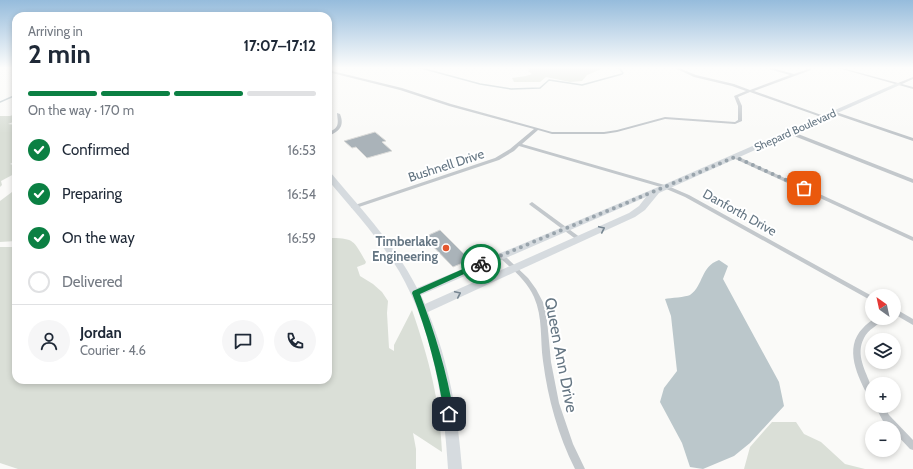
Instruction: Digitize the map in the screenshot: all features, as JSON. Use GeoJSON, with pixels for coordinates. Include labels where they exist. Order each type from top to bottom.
{"type":"FeatureCollection","features":[{"type":"Feature","properties":{"kind":"street"},"geometry":{"type":"LineString","coordinates":[[404,90],[450,105],[559,134],[604,133],[665,118],[734,123],[740,121],[740,106],[735,97],[754,90]]}},
{"type":"Feature","properties":{"kind":"street"},"geometry":{"type":"LineString","coordinates":[[747,90],[825,117]]}},
{"type":"Feature","properties":{"kind":"street","name":"Shepard Boulevard"},"geometry":{"type":"LineString","coordinates":[[415,293],[564,228],[655,192],[886,90]]}},
{"type":"Feature","properties":{"kind":"street"},"geometry":{"type":"LineString","coordinates":[[835,113],[913,140]]}},
{"type":"Feature","properties":{"kind":"street"},"geometry":{"type":"LineString","coordinates":[[332,134],[336,132],[341,122],[338,114]]}},
{"type":"Feature","properties":{"kind":"street","name":"Bushnell Drive"},"geometry":{"type":"LineString","coordinates":[[354,207],[488,163],[505,155],[520,145],[537,129]]}},
{"type":"Feature","properties":{"kind":"street"},"geometry":{"type":"LineString","coordinates":[[790,133],[913,181]]}},
{"type":"Feature","properties":{"kind":"street","name":"Danforth Drive"},"geometry":{"type":"LineString","coordinates":[[520,145],[666,187],[687,196],[865,295]]}},
{"type":"Feature","properties":{"kind":"street"},"geometry":{"type":"LineString","coordinates":[[735,157],[913,239]]}},
{"type":"Feature","properties":{"kind":"street"},"geometry":{"type":"LineString","coordinates":[[332,180],[388,248],[415,293],[429,326],[444,384],[454,443],[455,469]]}},
{"type":"Feature","properties":{"kind":"street","name":"Shepard Boulevard"},"geometry":{"type":"LineString","coordinates":[[422,310],[632,215],[642,208],[655,192]]}},
{"type":"Feature","properties":{"kind":"street"},"geometry":{"type":"LineString","coordinates":[[532,204],[579,239]]}},
{"type":"Feature","properties":{"kind":"street","name":"Queen Ann Drive"},"geometry":{"type":"LineString","coordinates":[[500,256],[513,268],[537,296],[545,329],[546,361],[560,422],[580,469]]}},
{"type":"Feature","properties":{"kind":"street"},"geometry":{"type":"LineString","coordinates":[[901,315],[913,322]]}},
{"type":"Feature","properties":{"kind":"street"},"geometry":{"type":"LineString","coordinates":[[865,380],[858,365],[857,346],[865,331],[872,325]]}},
{"type":"Feature","properties":{"kind":"street"},"geometry":{"type":"LineString","coordinates":[[883,413],[913,446]]}},
{"type":"Feature","properties":{"kind":"shaded area"},"geometry":{"type":"Polygon","coordinates":[[[12,115],[12,122],[8,124],[12,124],[12,163],[10,164],[12,165],[12,175],[1,181],[2,185],[0,187],[0,116],[12,115]]]}},
{"type":"Feature","properties":{"kind":"shaded area"},"geometry":{"type":"Polygon","coordinates":[[[12,192],[12,241],[0,242],[0,201],[12,192]]]}},
{"type":"Feature","properties":{"kind":"shaded area"},"geometry":{"type":"Polygon","coordinates":[[[332,238],[348,240],[355,245],[366,262],[365,264],[357,267],[360,276],[382,292],[388,301],[387,313],[389,348],[394,351],[394,345],[412,310],[433,380],[439,415],[442,452],[413,433],[416,449],[416,469],[18,469],[0,463],[0,247],[12,247],[12,384],[332,384],[332,238]]]}},
{"type":"Feature","properties":{"kind":"shaded area"},"geometry":{"type":"Polygon","coordinates":[[[719,260],[728,266],[723,279],[779,382],[784,406],[750,443],[734,456],[703,469],[690,467],[682,443],[660,402],[664,388],[677,371],[671,316],[665,299],[690,295],[698,286],[708,267],[719,260]]]}},
{"type":"Feature","properties":{"kind":"shaded area"},"geometry":{"type":"Polygon","coordinates":[[[772,422],[796,422],[804,434],[821,442],[845,464],[865,469],[744,469],[750,447],[772,422]]]}},
{"type":"Feature","properties":{"kind":"building"},"geometry":{"type":"Polygon","coordinates":[[[375,132],[386,141],[382,142],[392,151],[367,158],[356,147],[352,148],[344,141],[375,132]]]}},
{"type":"Feature","properties":{"kind":"building","name":"Timberlake Engineering"},"geometry":{"type":"Polygon","coordinates":[[[440,230],[470,260],[453,267],[424,237],[440,230]]]}},
{"type":"Feature","properties":{"kind":"waterway"},"geometry":{"type":"LineString","coordinates":[[0,102],[12,97]]}},
{"type":"Feature","properties":{"kind":"way so far"},"geometry":{"type":"LineString","coordinates":[[481,264],[735,157],[804,188]]}},
{"type":"Feature","properties":{"kind":"place","name":"Timberlake Engineering"},"geometry":{"type":"Point","coordinates":[446,248]}},
{"type":"Feature","properties":{"kind":"route"},"geometry":{"type":"LineString","coordinates":[[449,414],[444,384],[429,326],[415,293],[481,264]]}}]}
